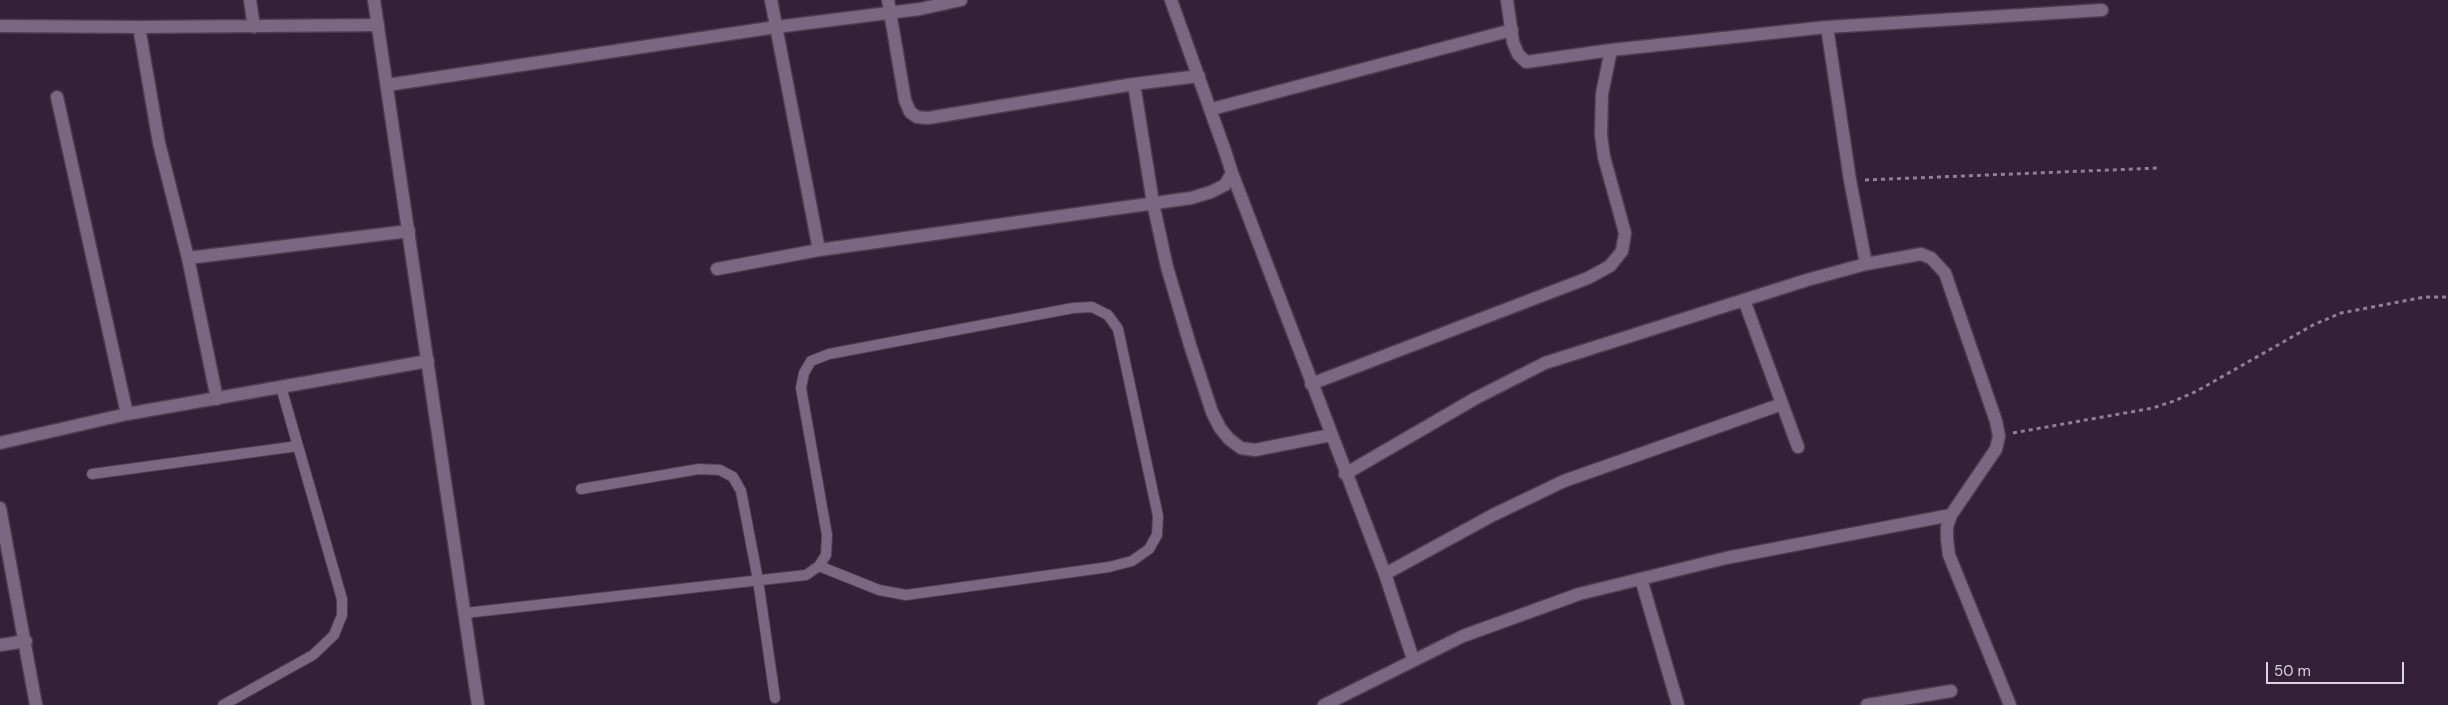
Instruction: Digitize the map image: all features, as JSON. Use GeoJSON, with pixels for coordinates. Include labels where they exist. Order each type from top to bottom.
{"type":"FeatureCollection","features":[{"type":"Feature","properties":{"kind":"street"},"geometry":{"type":"LineString","coordinates":[[250,0],[254,26]]}},
{"type":"Feature","properties":{"kind":"street"},"geometry":{"type":"LineString","coordinates":[[374,0],[478,705]]}},
{"type":"Feature","properties":{"kind":"street"},"geometry":{"type":"LineString","coordinates":[[771,0],[819,250]]}},
{"type":"Feature","properties":{"kind":"street"},"geometry":{"type":"LineString","coordinates":[[888,0],[905,100],[910,112],[917,117],[928,118],[1134,84],[1199,76]]}},
{"type":"Feature","properties":{"kind":"street"},"geometry":{"type":"LineString","coordinates":[[387,85],[776,27],[889,14],[960,0]]}},
{"type":"Feature","properties":{"kind":"street"},"geometry":{"type":"LineString","coordinates":[[1171,0],[1212,109],[1232,173],[1384,574],[1413,659]]}},
{"type":"Feature","properties":{"kind":"street"},"geometry":{"type":"LineString","coordinates":[[1507,0],[1518,54],[1526,62],[1611,50],[1827,27],[2102,10]]}},
{"type":"Feature","properties":{"kind":"street"},"geometry":{"type":"LineString","coordinates":[[0,26],[378,25]]}},
{"type":"Feature","properties":{"kind":"street"},"geometry":{"type":"LineString","coordinates":[[138,27],[159,143],[188,258],[218,398]]}},
{"type":"Feature","properties":{"kind":"street"},"geometry":{"type":"LineString","coordinates":[[1827,27],[1850,180],[1866,264]]}},
{"type":"Feature","properties":{"kind":"street"},"geometry":{"type":"LineString","coordinates":[[1212,109],[1512,30]]}},
{"type":"Feature","properties":{"kind":"street"},"geometry":{"type":"LineString","coordinates":[[1311,384],[1588,278],[1610,266],[1622,251],[1625,233],[1604,157],[1601,135],[1602,94],[1611,50]]}},
{"type":"Feature","properties":{"kind":"street"},"geometry":{"type":"LineString","coordinates":[[1134,84],[1152,203],[1167,267],[1212,412],[1220,428],[1229,439],[1241,448],[1255,450],[1330,435]]}},
{"type":"Feature","properties":{"kind":"street"},"geometry":{"type":"LineString","coordinates":[[57,97],[127,414]]}},
{"type":"Feature","properties":{"kind":"street"},"geometry":{"type":"LineString","coordinates":[[717,269],[819,250],[1191,198],[1211,192],[1225,184],[1232,173]]}},
{"type":"Feature","properties":{"kind":"street"},"geometry":{"type":"LineString","coordinates":[[188,258],[409,231]]}},
{"type":"Feature","properties":{"kind":"street"},"geometry":{"type":"LineString","coordinates":[[1345,474],[1476,398],[1545,363],[1744,300],[1866,264],[1921,254],[1939,264],[1948,282],[1996,421],[1999,436],[1996,449],[1951,515],[1947,527],[1949,555],[2010,705]]}},
{"type":"Feature","properties":{"kind":"street"},"geometry":{"type":"LineString","coordinates":[[1744,300],[1798,448]]}},
{"type":"Feature","properties":{"kind":"street"},"geometry":{"type":"LineString","coordinates":[[0,443],[127,414],[428,361]]}},
{"type":"Feature","properties":{"kind":"street"},"geometry":{"type":"LineString","coordinates":[[1384,574],[1493,515],[1564,481],[1782,404]]}},
{"type":"Feature","properties":{"kind":"street"},"geometry":{"type":"LineString","coordinates":[[0,508],[4,543],[26,641],[36,705]]}},
{"type":"Feature","properties":{"kind":"street"},"geometry":{"type":"LineString","coordinates":[[1324,705],[1462,636],[1579,594],[1726,558],[1951,515]]}},
{"type":"Feature","properties":{"kind":"street"},"geometry":{"type":"LineString","coordinates":[[1641,579],[1678,705]]}},
{"type":"Feature","properties":{"kind":"street"},"geometry":{"type":"LineString","coordinates":[[0,646],[26,641]]}},
{"type":"Feature","properties":{"kind":"street"},"geometry":{"type":"LineString","coordinates":[[1867,705],[1951,691]]}},
{"type":"Feature","properties":{"kind":"lane"},"geometry":{"type":"LineString","coordinates":[[465,613],[806,575],[819,566],[826,555],[827,535],[801,388],[804,373],[811,361],[829,354],[1073,308],[1092,308],[1108,315],[1118,329],[1158,516],[1158,535],[1148,549],[1132,561],[1109,567],[906,594],[879,590],[819,566]]}},
{"type":"Feature","properties":{"kind":"lane"},"geometry":{"type":"LineString","coordinates":[[223,705],[313,655],[334,635],[342,615],[342,600],[281,387]]}},
{"type":"Feature","properties":{"kind":"lane"},"geometry":{"type":"LineString","coordinates":[[92,474],[298,446]]}},
{"type":"Feature","properties":{"kind":"lane"},"geometry":{"type":"LineString","coordinates":[[581,489],[699,469],[720,470],[732,477],[741,491],[758,580],[775,698]]}},
{"type":"Feature","properties":{"kind":"path"},"geometry":{"type":"LineString","coordinates":[[1850,180],[2159,168]]}},
{"type":"Feature","properties":{"kind":"path"},"geometry":{"type":"LineString","coordinates":[[1999,436],[2153,408],[2197,391],[2313,325],[2341,312],[2425,297],[2448,297]]}}]}
